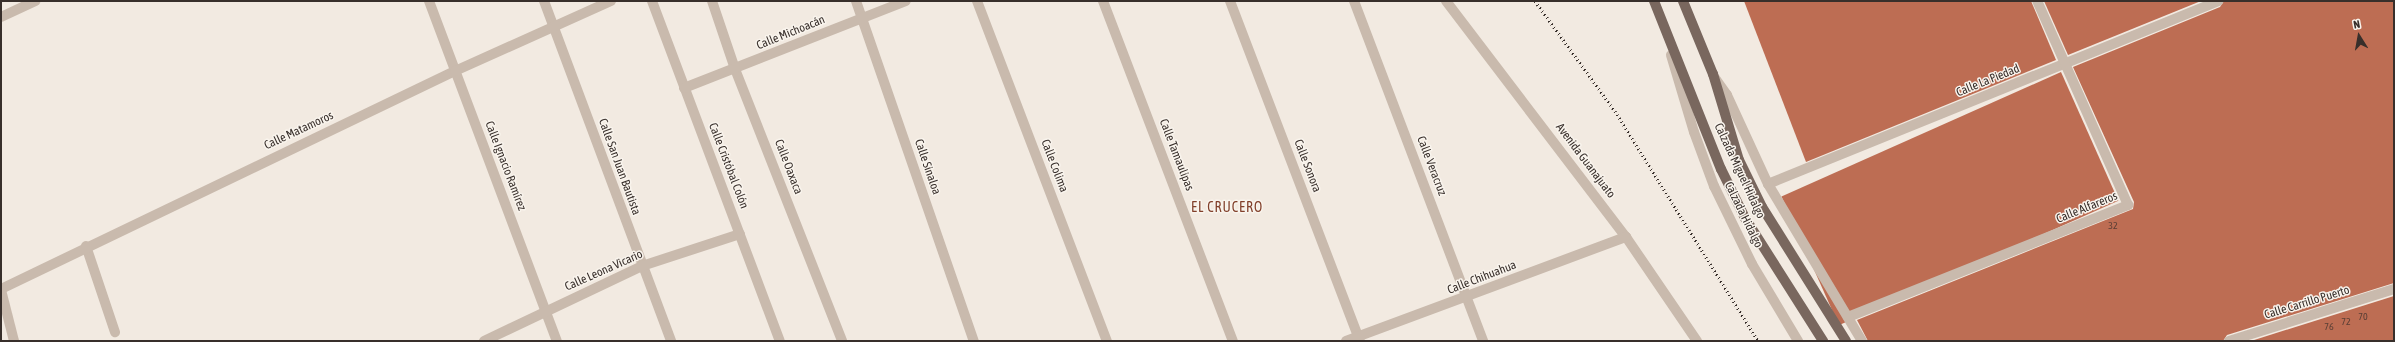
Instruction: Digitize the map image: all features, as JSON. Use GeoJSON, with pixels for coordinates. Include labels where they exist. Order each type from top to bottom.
{"type":"FeatureCollection","features":[{"type":"Feature","properties":{"kind":"main road","name":"Calzada Miguel Hidalgo"},"geometry":{"type":"LineString","coordinates":[[1654,1],[1721,169],[1745,218],[1823,341]]}},
{"type":"Feature","properties":{"kind":"main road","name":"Calzada Miguel Hidalgo"},"geometry":{"type":"LineString","coordinates":[[1683,1],[1713,74],[1739,160],[1762,206],[1846,341]]}},
{"type":"Feature","properties":{"kind":"street"},"geometry":{"type":"LineString","coordinates":[[1,17],[35,1]]}},
{"type":"Feature","properties":{"kind":"street","name":"Calle Ignacio Ramírez"},"geometry":{"type":"LineString","coordinates":[[429,1],[557,341]]}},
{"type":"Feature","properties":{"kind":"street","name":"Calle San Juan Bautista"},"geometry":{"type":"LineString","coordinates":[[544,1],[671,341]]}},
{"type":"Feature","properties":{"kind":"street","name":"Calle Matamoros"},"geometry":{"type":"LineString","coordinates":[[1,289],[86,246],[455,71],[611,1]]}},
{"type":"Feature","properties":{"kind":"street","name":"Calle Cristóbal Colón"},"geometry":{"type":"LineString","coordinates":[[652,1],[780,341]]}},
{"type":"Feature","properties":{"kind":"street","name":"Calle Oaxaca"},"geometry":{"type":"LineString","coordinates":[[712,1],[735,69],[842,341]]}},
{"type":"Feature","properties":{"kind":"street","name":"Calle Sinaloa"},"geometry":{"type":"LineString","coordinates":[[856,1],[974,341]]}},
{"type":"Feature","properties":{"kind":"street","name":"Calle Michoacán"},"geometry":{"type":"LineString","coordinates":[[684,88],[906,1]]}},
{"type":"Feature","properties":{"kind":"street","name":"Calle Colima"},"geometry":{"type":"LineString","coordinates":[[977,1],[1107,341]]}},
{"type":"Feature","properties":{"kind":"street","name":"Calle Tamaulipas"},"geometry":{"type":"LineString","coordinates":[[1103,1],[1233,341]]}},
{"type":"Feature","properties":{"kind":"street","name":"Calle Sonora"},"geometry":{"type":"LineString","coordinates":[[1230,1],[1359,339]]}},
{"type":"Feature","properties":{"kind":"street","name":"Calle Veracruz"},"geometry":{"type":"LineString","coordinates":[[1354,1],[1483,341]]}},
{"type":"Feature","properties":{"kind":"street","name":"Avenida Guanajuato"},"geometry":{"type":"LineString","coordinates":[[1446,1],[1626,237],[1697,341]]}},
{"type":"Feature","properties":{"kind":"street","name":"Calle Alfareros"},"geometry":{"type":"LineString","coordinates":[[1848,317],[2128,205],[2066,63],[2037,1]]}},
{"type":"Feature","properties":{"kind":"street","name":"Calle La Piedad"},"geometry":{"type":"LineString","coordinates":[[1768,184],[2218,1]]}},
{"type":"Feature","properties":{"kind":"street","name":"Calzada Hidalgo"},"geometry":{"type":"LineString","coordinates":[[1662,22],[1694,132],[1714,186],[1752,264],[1798,341]]}},
{"type":"Feature","properties":{"kind":"street","name":"Calzada Miguel Hidalgo"},"geometry":{"type":"LineString","coordinates":[[1713,74],[1727,95],[1768,184],[1862,341]]}},
{"type":"Feature","properties":{"kind":"street","name":"Calle Leona Vicario"},"geometry":{"type":"LineString","coordinates":[[484,341],[642,266],[740,234]]}},
{"type":"Feature","properties":{"kind":"street","name":"Calle Chihuahua"},"geometry":{"type":"LineString","coordinates":[[1346,341],[1359,339],[1626,237]]}},
{"type":"Feature","properties":{"kind":"street"},"geometry":{"type":"LineString","coordinates":[[86,246],[115,332]]}},
{"type":"Feature","properties":{"kind":"street"},"geometry":{"type":"LineString","coordinates":[[1,289],[14,341]]}},
{"type":"Feature","properties":{"kind":"street","name":"Calle Carrillo Puerto"},"geometry":{"type":"LineString","coordinates":[[2229,341],[2394,289]]}},
{"type":"Feature","properties":{"kind":"building"},"geometry":{"type":"Polygon","coordinates":[[[1744,1],[2031,1],[2056,60],[1806,162],[1744,1]]]}},
{"type":"Feature","properties":{"kind":"building"},"geometry":{"type":"Polygon","coordinates":[[[2044,1],[2201,1],[2068,55],[2044,1]]]}},
{"type":"Feature","properties":{"kind":"building"},"geometry":{"type":"Polygon","coordinates":[[[2224,1],[2394,1],[2394,283],[2227,335],[2223,341],[1868,341],[1857,320],[2133,209],[2134,202],[2073,67],[2220,7],[2224,1]]]}},
{"type":"Feature","properties":{"kind":"building"},"geometry":{"type":"Polygon","coordinates":[[[2061,72],[2118,201],[1839,325],[1781,196],[2061,72]]]}},
{"type":"Feature","properties":{"kind":"building"},"geometry":{"type":"Polygon","coordinates":[[[2394,296],[2394,341],[2251,341],[2394,296]]]}},
{"type":"Feature","properties":{"kind":"railway"},"geometry":{"type":"LineString","coordinates":[[1535,1],[1615,111],[1758,341]]}},
{"type":"Feature","properties":{"kind":"district","name":"EL CRUCERO"},"geometry":{"type":"Point","coordinates":[1227,207]}}]}
